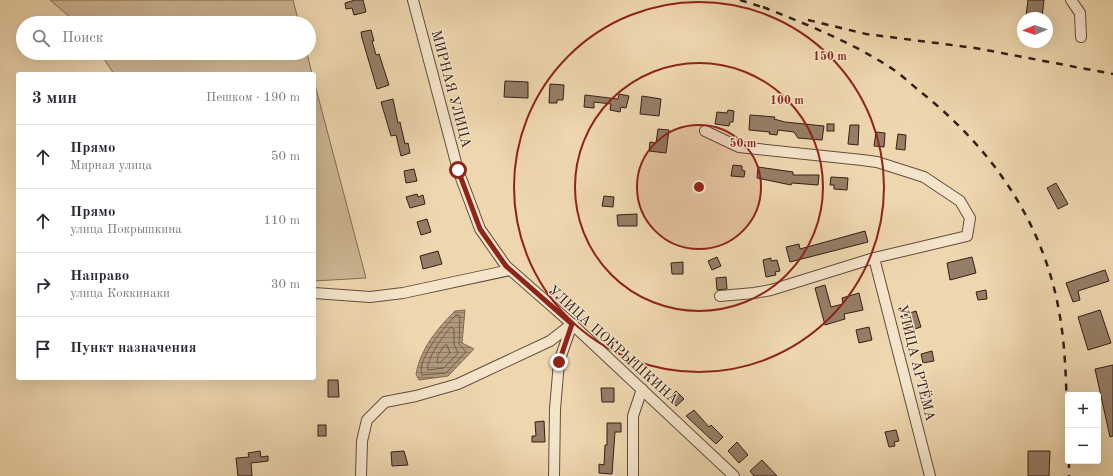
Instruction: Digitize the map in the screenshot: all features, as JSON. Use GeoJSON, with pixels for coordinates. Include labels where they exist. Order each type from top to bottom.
{"type":"FeatureCollection","features":[{"type":"Feature","properties":{"kind":"street","name":"МИРНАЯ УЛИЦА"},"geometry":{"type":"LineString","coordinates":[[413,0],[458,170],[480,229]]}},
{"type":"Feature","properties":{"kind":"street"},"geometry":{"type":"LineString","coordinates":[[1071,0],[1080,13],[1081,37]]}},
{"type":"Feature","properties":{"kind":"street"},"geometry":{"type":"LineString","coordinates":[[705,132],[739,147],[877,162],[924,177],[960,201],[970,218],[967,236],[874,258],[771,290],[720,296]]}},
{"type":"Feature","properties":{"kind":"street","name":"УЛИЦА ПОКРЫШКИНА"},"geometry":{"type":"LineString","coordinates":[[480,229],[510,270],[572,324],[734,476]]}},
{"type":"Feature","properties":{"kind":"street","name":"УЛИЦА АРТЁМА"},"geometry":{"type":"LineString","coordinates":[[874,258],[930,476]]}},
{"type":"Feature","properties":{"kind":"street"},"geometry":{"type":"LineString","coordinates":[[316,293],[370,297],[403,293],[510,270]]}},
{"type":"Feature","properties":{"kind":"street"},"geometry":{"type":"LineString","coordinates":[[361,476],[362,441],[367,420],[385,402],[416,396],[458,384],[550,341],[572,324]]}},
{"type":"Feature","properties":{"kind":"street"},"geometry":{"type":"LineString","coordinates":[[554,476],[555,409],[559,362],[572,324]]}},
{"type":"Feature","properties":{"kind":"street"},"geometry":{"type":"LineString","coordinates":[[633,476],[633,416],[642,389]]}},
{"type":"Feature","properties":{"kind":"shaded area"},"geometry":{"type":"Polygon","coordinates":[[[50,0],[293,0],[297,16],[69,16],[50,0]]]}},
{"type":"Feature","properties":{"kind":"shaded area"},"geometry":{"type":"Polygon","coordinates":[[[105,60],[309,60],[312,72],[113,72],[105,60]]]}},
{"type":"Feature","properties":{"kind":"shaded area"},"geometry":{"type":"Polygon","coordinates":[[[316,89],[366,278],[316,281],[316,89]]]}},
{"type":"Feature","properties":{"kind":"water"},"geometry":{"type":"Polygon","coordinates":[[[465,310],[462,343],[474,349],[448,376],[419,380],[416,374],[418,365],[426,347],[442,325],[455,311],[465,310]]]}},
{"type":"Feature","properties":{"kind":"building"},"geometry":{"type":"Polygon","coordinates":[[[355,0],[363,0],[366,12],[354,15],[352,8],[346,9],[345,3],[355,0]]]}},
{"type":"Feature","properties":{"kind":"building"},"geometry":{"type":"Polygon","coordinates":[[[1028,0],[1044,0],[1043,12],[1026,12],[1028,0]]]}},
{"type":"Feature","properties":{"kind":"building"},"geometry":{"type":"Polygon","coordinates":[[[371,30],[376,55],[379,54],[389,85],[377,89],[361,32],[371,30]]]}},
{"type":"Feature","properties":{"kind":"building"},"geometry":{"type":"Polygon","coordinates":[[[505,81],[528,82],[528,98],[504,97],[505,81]]]}},
{"type":"Feature","properties":{"kind":"building"},"geometry":{"type":"Polygon","coordinates":[[[550,84],[564,85],[563,100],[557,100],[557,103],[549,103],[550,84]]]}},
{"type":"Feature","properties":{"kind":"building"},"geometry":{"type":"Polygon","coordinates":[[[619,94],[629,96],[626,108],[621,107],[620,112],[610,110],[611,104],[594,102],[594,108],[584,107],[585,95],[618,99],[619,94]]]}},
{"type":"Feature","properties":{"kind":"building"},"geometry":{"type":"Polygon","coordinates":[[[642,96],[661,99],[659,116],[640,114],[642,96]]]}},
{"type":"Feature","properties":{"kind":"building"},"geometry":{"type":"Polygon","coordinates":[[[393,99],[398,123],[400,122],[405,144],[408,143],[410,153],[401,156],[396,135],[391,136],[381,102],[393,99]]]}},
{"type":"Feature","properties":{"kind":"building"},"geometry":{"type":"Polygon","coordinates":[[[728,110],[734,111],[733,122],[730,122],[729,126],[715,124],[717,112],[727,113],[728,110]]]}},
{"type":"Feature","properties":{"kind":"building"},"geometry":{"type":"Polygon","coordinates":[[[750,115],[775,117],[774,119],[785,122],[824,126],[822,140],[798,138],[794,132],[778,130],[777,135],[769,134],[770,132],[749,130],[750,115]]]}},
{"type":"Feature","properties":{"kind":"building"},"geometry":{"type":"Polygon","coordinates":[[[827,124],[834,124],[834,131],[827,131],[827,124]]]}},
{"type":"Feature","properties":{"kind":"building"},"geometry":{"type":"Polygon","coordinates":[[[850,125],[859,125],[858,145],[848,144],[850,125]]]}},
{"type":"Feature","properties":{"kind":"building"},"geometry":{"type":"Polygon","coordinates":[[[658,129],[669,130],[666,153],[649,151],[650,142],[656,143],[658,129]]]}},
{"type":"Feature","properties":{"kind":"building"},"geometry":{"type":"Polygon","coordinates":[[[876,132],[885,133],[884,147],[874,146],[876,132]]]}},
{"type":"Feature","properties":{"kind":"building"},"geometry":{"type":"Polygon","coordinates":[[[898,134],[906,135],[905,150],[896,149],[898,134]]]}},
{"type":"Feature","properties":{"kind":"building"},"geometry":{"type":"Polygon","coordinates":[[[733,165],[742,166],[742,170],[745,171],[744,177],[731,176],[733,165]]]}},
{"type":"Feature","properties":{"kind":"building"},"geometry":{"type":"Polygon","coordinates":[[[758,167],[793,172],[793,175],[819,175],[818,185],[792,183],[791,185],[757,178],[758,167]]]}},
{"type":"Feature","properties":{"kind":"building"},"geometry":{"type":"Polygon","coordinates":[[[414,169],[417,181],[406,183],[404,171],[414,169]]]}},
{"type":"Feature","properties":{"kind":"building"},"geometry":{"type":"Polygon","coordinates":[[[831,177],[848,178],[847,190],[834,189],[834,185],[830,185],[831,177]]]}},
{"type":"Feature","properties":{"kind":"building"},"geometry":{"type":"Polygon","coordinates":[[[1056,183],[1068,204],[1058,209],[1047,188],[1056,183]]]}},
{"type":"Feature","properties":{"kind":"building"},"geometry":{"type":"Polygon","coordinates":[[[417,194],[418,197],[423,195],[425,204],[410,208],[406,197],[417,194]]]}},
{"type":"Feature","properties":{"kind":"building"},"geometry":{"type":"Polygon","coordinates":[[[604,196],[614,197],[613,207],[602,206],[604,196]]]}},
{"type":"Feature","properties":{"kind":"building"},"geometry":{"type":"Polygon","coordinates":[[[637,214],[637,226],[618,226],[617,215],[637,214]]]}},
{"type":"Feature","properties":{"kind":"building"},"geometry":{"type":"Polygon","coordinates":[[[427,219],[431,232],[421,235],[417,222],[427,219]]]}},
{"type":"Feature","properties":{"kind":"building"},"geometry":{"type":"Polygon","coordinates":[[[865,231],[868,242],[790,262],[786,247],[799,244],[800,249],[865,231]]]}},
{"type":"Feature","properties":{"kind":"building"},"geometry":{"type":"Polygon","coordinates":[[[438,251],[442,264],[423,269],[420,256],[438,251]]]}},
{"type":"Feature","properties":{"kind":"building"},"geometry":{"type":"Polygon","coordinates":[[[717,257],[721,266],[712,270],[708,261],[717,257]]]}},
{"type":"Feature","properties":{"kind":"building"},"geometry":{"type":"Polygon","coordinates":[[[972,257],[976,273],[950,280],[947,263],[972,257]]]}},
{"type":"Feature","properties":{"kind":"building"},"geometry":{"type":"Polygon","coordinates":[[[771,258],[771,261],[777,260],[780,271],[775,272],[776,275],[766,277],[763,260],[771,258]]]}},
{"type":"Feature","properties":{"kind":"building"},"geometry":{"type":"Polygon","coordinates":[[[683,262],[683,274],[672,274],[671,263],[683,262]]]}},
{"type":"Feature","properties":{"kind":"building"},"geometry":{"type":"Polygon","coordinates":[[[1105,270],[1109,281],[1078,291],[1080,300],[1073,302],[1066,283],[1105,270]]]}},
{"type":"Feature","properties":{"kind":"building"},"geometry":{"type":"Polygon","coordinates":[[[726,277],[727,289],[717,290],[716,278],[726,277]]]}},
{"type":"Feature","properties":{"kind":"building"},"geometry":{"type":"Polygon","coordinates":[[[825,285],[831,307],[843,304],[842,298],[859,293],[863,310],[844,314],[845,319],[825,325],[815,288],[825,285]]]}},
{"type":"Feature","properties":{"kind":"building"},"geometry":{"type":"Polygon","coordinates":[[[986,290],[987,299],[978,300],[976,292],[986,290]]]}},
{"type":"Feature","properties":{"kind":"building"},"geometry":{"type":"Polygon","coordinates":[[[1100,310],[1111,343],[1088,350],[1078,317],[1100,310]]]}},
{"type":"Feature","properties":{"kind":"building"},"geometry":{"type":"Polygon","coordinates":[[[916,311],[921,327],[908,331],[904,315],[916,311]]]}},
{"type":"Feature","properties":{"kind":"building"},"geometry":{"type":"Polygon","coordinates":[[[869,327],[872,340],[859,343],[856,330],[869,327]]]}},
{"type":"Feature","properties":{"kind":"building"},"geometry":{"type":"Polygon","coordinates":[[[932,351],[934,361],[923,363],[921,354],[932,351]]]}},
{"type":"Feature","properties":{"kind":"building"},"geometry":{"type":"Polygon","coordinates":[[[1113,365],[1113,436],[1110,437],[1101,392],[1095,369],[1113,365]]]}},
{"type":"Feature","properties":{"kind":"building"},"geometry":{"type":"Polygon","coordinates":[[[328,380],[338,380],[339,397],[328,397],[328,380]]]}},
{"type":"Feature","properties":{"kind":"building"},"geometry":{"type":"Polygon","coordinates":[[[601,388],[614,388],[614,402],[602,402],[601,388]]]}},
{"type":"Feature","properties":{"kind":"building"},"geometry":{"type":"Polygon","coordinates":[[[676,391],[684,399],[676,406],[669,398],[676,391]]]}},
{"type":"Feature","properties":{"kind":"building"},"geometry":{"type":"Polygon","coordinates":[[[694,410],[709,427],[711,425],[723,437],[716,444],[686,416],[694,410]]]}},
{"type":"Feature","properties":{"kind":"building"},"geometry":{"type":"Polygon","coordinates":[[[544,421],[545,442],[532,442],[532,436],[536,436],[535,422],[544,421]]]}},
{"type":"Feature","properties":{"kind":"building"},"geometry":{"type":"Polygon","coordinates":[[[607,423],[621,423],[621,432],[615,432],[612,474],[599,473],[599,464],[604,465],[605,445],[607,445],[607,423]]]}},
{"type":"Feature","properties":{"kind":"building"},"geometry":{"type":"Polygon","coordinates":[[[318,425],[326,425],[326,436],[318,436],[318,425]]]}},
{"type":"Feature","properties":{"kind":"building"},"geometry":{"type":"Polygon","coordinates":[[[896,430],[899,441],[894,442],[895,446],[889,447],[885,432],[896,430]]]}},
{"type":"Feature","properties":{"kind":"building"},"geometry":{"type":"Polygon","coordinates":[[[737,442],[748,455],[739,463],[728,451],[737,442]]]}},
{"type":"Feature","properties":{"kind":"building"},"geometry":{"type":"Polygon","coordinates":[[[260,451],[261,457],[268,456],[268,461],[251,463],[252,476],[238,476],[236,458],[249,457],[248,453],[260,451]]]}},
{"type":"Feature","properties":{"kind":"building"},"geometry":{"type":"Polygon","coordinates":[[[404,451],[408,465],[392,466],[391,452],[404,451]]]}},
{"type":"Feature","properties":{"kind":"building"},"geometry":{"type":"Polygon","coordinates":[[[1028,451],[1050,451],[1049,476],[1028,476],[1028,451]]]}},
{"type":"Feature","properties":{"kind":"building"},"geometry":{"type":"Polygon","coordinates":[[[762,460],[777,476],[754,476],[750,471],[762,460]]]}},
{"type":"Feature","properties":{"kind":"railway"},"geometry":{"type":"LineString","coordinates":[[740,0],[768,9]]}},
{"type":"Feature","properties":{"kind":"railway"},"geometry":{"type":"LineString","coordinates":[[763,7],[847,43],[879,60],[898,73],[947,115],[971,138],[992,163],[1011,190],[1027,218],[1041,247],[1051,278],[1062,327],[1068,428]]}},
{"type":"Feature","properties":{"kind":"railway"},"geometry":{"type":"LineString","coordinates":[[808,20],[866,34],[975,48],[1113,74]]}},
{"type":"Feature","properties":{"kind":"railway"},"geometry":{"type":"LineString","coordinates":[[1069,464],[1069,476]]}},
{"type":"Feature","properties":{"kind":"route"},"geometry":{"type":"LineString","coordinates":[[458,170],[480,229],[506,266],[572,324],[559,362]]}}]}
